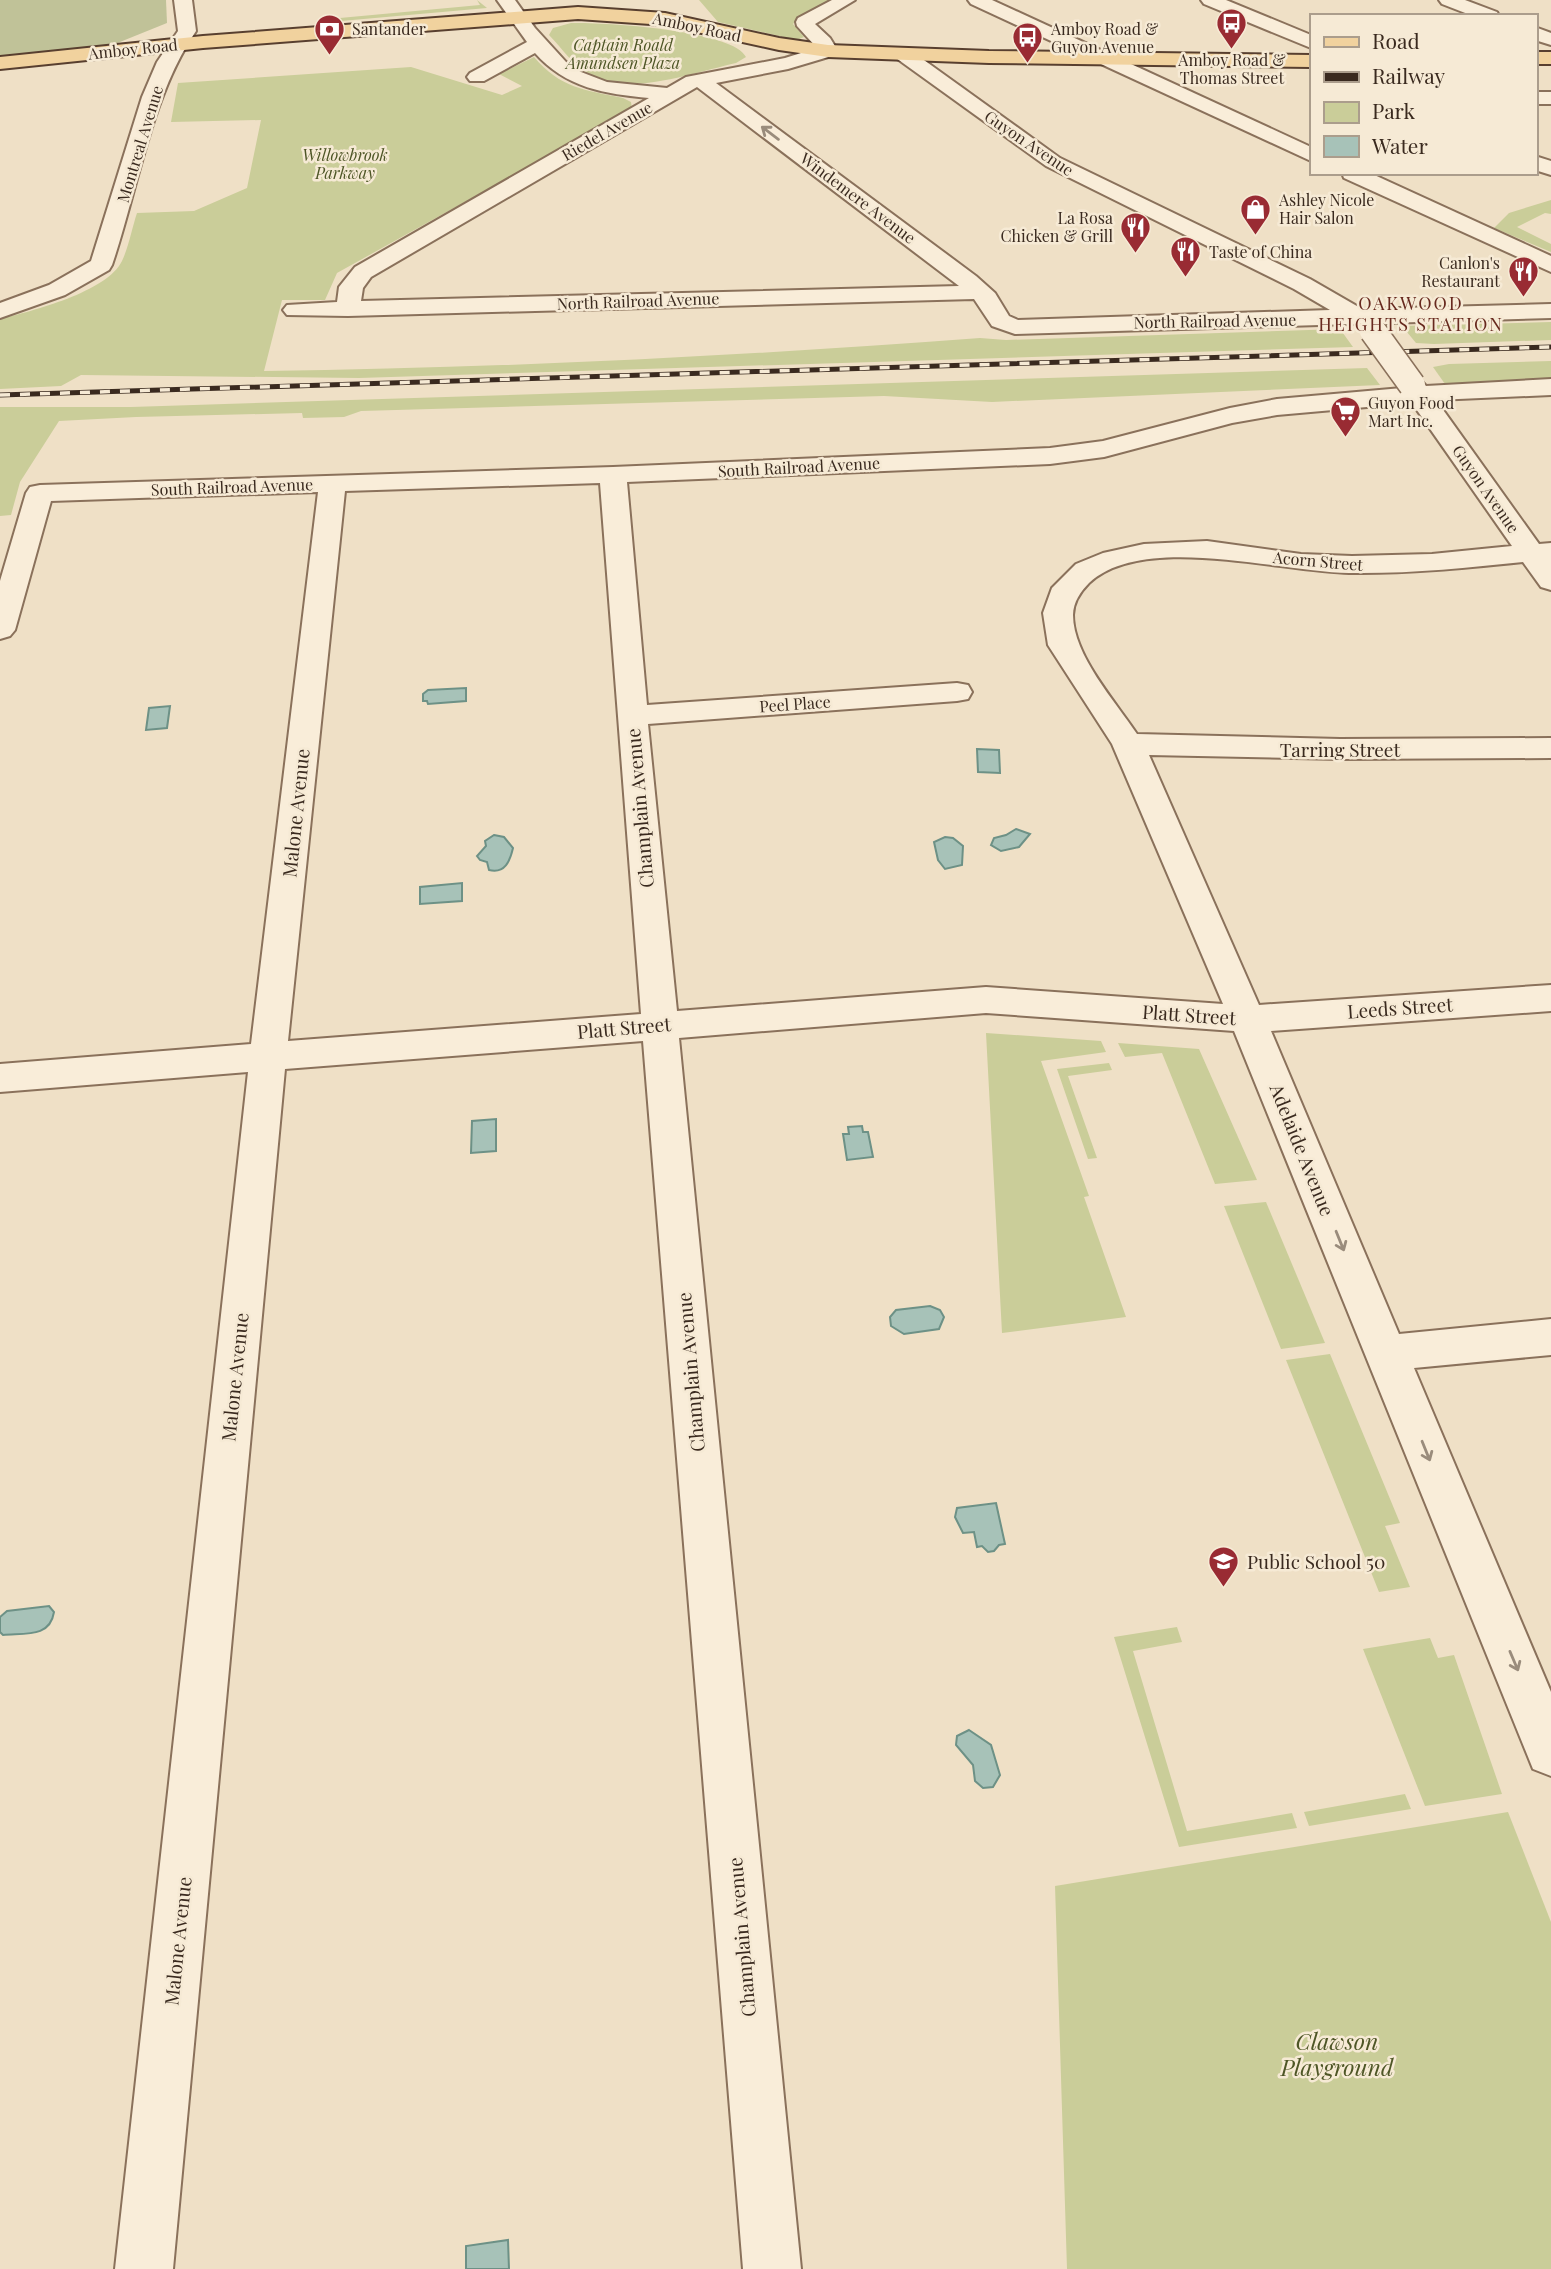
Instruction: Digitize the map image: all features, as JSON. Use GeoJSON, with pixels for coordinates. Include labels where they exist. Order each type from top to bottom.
{"type":"FeatureCollection","features":[{"type":"Feature","properties":{"kind":"main road","name":"Amboy Road"},"geometry":{"type":"LineString","coordinates":[[0,63],[176,44],[589,13],[657,17],[779,44],[828,51],[1310,61]]}},
{"type":"Feature","properties":{"kind":"street","name":"Montreal Avenue"},"geometry":{"type":"LineString","coordinates":[[0,311],[57,290],[101,265],[120,212],[150,105],[176,44],[187,30],[183,0]]}},
{"type":"Feature","properties":{"kind":"street"},"geometry":{"type":"LineString","coordinates":[[506,0],[538,44],[566,73],[587,84],[671,94]]}},
{"type":"Feature","properties":{"kind":"street"},"geometry":{"type":"LineString","coordinates":[[828,51],[824,41],[806,28],[805,22],[846,0]]}},
{"type":"Feature","properties":{"kind":"street"},"geometry":{"type":"LineString","coordinates":[[977,0],[1310,155]]}},
{"type":"Feature","properties":{"kind":"street"},"geometry":{"type":"LineString","coordinates":[[1210,0],[1310,42]]}},
{"type":"Feature","properties":{"kind":"street"},"geometry":{"type":"LineString","coordinates":[[1448,0],[1485,14]]}},
{"type":"Feature","properties":{"kind":"street"},"geometry":{"type":"LineString","coordinates":[[477,77],[538,44]]}},
{"type":"Feature","properties":{"kind":"street","name":"Riedel Avenue"},"geometry":{"type":"LineString","coordinates":[[348,309],[351,287],[363,272],[671,94],[700,80],[794,62],[828,51]]}},
{"type":"Feature","properties":{"kind":"street","name":"Guyon Avenue"},"geometry":{"type":"LineString","coordinates":[[903,54],[1053,162],[1302,284],[1366,324],[1541,552],[1551,581]]}},
{"type":"Feature","properties":{"kind":"street","name":"Windemere Avenue"},"geometry":{"type":"LineString","coordinates":[[700,80],[981,292],[992,303],[996,316],[1006,324]]}},
{"type":"Feature","properties":{"kind":"street"},"geometry":{"type":"LineString","coordinates":[[1356,175],[1551,265]]}},
{"type":"Feature","properties":{"kind":"street","name":"North Railroad Avenue"},"geometry":{"type":"LineString","coordinates":[[295,310],[981,292]]}},
{"type":"Feature","properties":{"kind":"street","name":"North Railroad Avenue"},"geometry":{"type":"LineString","coordinates":[[1006,324],[1024,327],[1366,324],[1551,311]]}},
{"type":"Feature","properties":{"kind":"street","name":"South Railroad Avenue"},"geometry":{"type":"LineString","coordinates":[[0,630],[40,493],[614,475],[1071,454],[1121,445],[1259,410],[1416,390],[1551,387]]}},
{"type":"Feature","properties":{"kind":"street","name":"Champlain Avenue"},"geometry":{"type":"LineString","coordinates":[[614,475],[632,716],[772,2269]]}},
{"type":"Feature","properties":{"kind":"street","name":"Malone Avenue"},"geometry":{"type":"LineString","coordinates":[[144,2269],[268,1057],[332,485]]}},
{"type":"Feature","properties":{"kind":"street","name":"Acorn Street"},"geometry":{"type":"LineString","coordinates":[[1087,568],[1132,555],[1197,549],[1348,565],[1386,566],[1541,552]]}},
{"type":"Feature","properties":{"kind":"street","name":"Adelaide Avenue"},"geometry":{"type":"LineString","coordinates":[[1087,568],[1062,593],[1057,609],[1057,628],[1063,645],[1128,744],[1248,1019],[1551,1751]]}},
{"type":"Feature","properties":{"kind":"street","name":"Peel Place"},"geometry":{"type":"LineString","coordinates":[[632,716],[957,692]]}},
{"type":"Feature","properties":{"kind":"street","name":"Tarring Street"},"geometry":{"type":"LineString","coordinates":[[1128,744],[1295,750],[1551,748]]}},
{"type":"Feature","properties":{"kind":"street","name":"Leeds Street"},"geometry":{"type":"LineString","coordinates":[[1248,1019],[1551,998]]}},
{"type":"Feature","properties":{"kind":"street","name":"Platt Street"},"geometry":{"type":"LineString","coordinates":[[0,1078],[986,1000],[1248,1019]]}},
{"type":"Feature","properties":{"kind":"street"},"geometry":{"type":"LineString","coordinates":[[1386,1353],[1551,1337]]}},
{"type":"Feature","properties":{"kind":"green space"},"geometry":{"type":"Polygon","coordinates":[[[0,0],[166,0],[167,23],[115,44],[0,58],[0,0]]]}},
{"type":"Feature","properties":{"kind":"green space"},"geometry":{"type":"Polygon","coordinates":[[[477,0],[487,8],[330,22],[329,19],[480,5],[477,0]]]}},
{"type":"Feature","properties":{"kind":"green space"},"geometry":{"type":"Polygon","coordinates":[[[699,0],[832,0],[798,18],[793,24],[804,37],[797,40],[718,22],[699,0]]]}},
{"type":"Feature","properties":{"kind":"green space","name":"Captain Roald Amundsen Plaza"},"geometry":{"type":"Polygon","coordinates":[[[571,23],[636,26],[693,34],[718,40],[736,48],[746,57],[736,63],[663,80],[625,84],[607,82],[592,77],[580,68],[549,35],[553,28],[571,23]]]}},
{"type":"Feature","properties":{"kind":"green space","name":"Willowbrook Parkway"},"geometry":{"type":"Polygon","coordinates":[[[534,57],[564,81],[585,90],[623,98],[631,102],[632,109],[337,273],[325,300],[282,300],[264,371],[622,360],[980,338],[1006,340],[1340,329],[1353,347],[359,378],[81,375],[61,386],[0,389],[0,319],[67,299],[101,282],[114,272],[122,261],[137,213],[194,211],[247,188],[261,120],[171,122],[178,83],[411,67],[502,95],[522,86],[499,74],[534,57]]]}},
{"type":"Feature","properties":{"kind":"green space"},"geometry":{"type":"Polygon","coordinates":[[[1551,200],[1551,214],[1545,213],[1517,227],[1551,244],[1551,252],[1494,228],[1509,213],[1551,200]]]}},
{"type":"Feature","properties":{"kind":"green space"},"geometry":{"type":"Polygon","coordinates":[[[1551,322],[1551,340],[1434,344],[1416,343],[1402,326],[1551,322]]]}},
{"type":"Feature","properties":{"kind":"green space"},"geometry":{"type":"Polygon","coordinates":[[[1551,361],[1551,379],[1445,384],[1433,367],[1449,364],[1551,361]]]}},
{"type":"Feature","properties":{"kind":"green space"},"geometry":{"type":"Polygon","coordinates":[[[1367,368],[1380,385],[992,402],[884,396],[361,411],[344,417],[303,418],[302,413],[59,421],[20,482],[11,515],[0,516],[0,407],[131,407],[1367,368]]]}},
{"type":"Feature","properties":{"kind":"green space"},"geometry":{"type":"Polygon","coordinates":[[[986,1033],[1101,1041],[1106,1052],[1041,1061],[1089,1196],[1084,1197],[1126,1317],[1002,1333],[986,1033]]]}},
{"type":"Feature","properties":{"kind":"green space"},"geometry":{"type":"Polygon","coordinates":[[[1118,1043],[1199,1049],[1257,1180],[1215,1184],[1162,1053],[1125,1057],[1118,1043]]]}},
{"type":"Feature","properties":{"kind":"green space"},"geometry":{"type":"Polygon","coordinates":[[[1109,1063],[1112,1070],[1068,1076],[1097,1158],[1088,1159],[1057,1069],[1109,1063]]]}},
{"type":"Feature","properties":{"kind":"green space"},"geometry":{"type":"Polygon","coordinates":[[[1266,1202],[1325,1343],[1281,1349],[1224,1206],[1266,1202]]]}},
{"type":"Feature","properties":{"kind":"green space"},"geometry":{"type":"Polygon","coordinates":[[[1330,1354],[1400,1523],[1385,1526],[1410,1587],[1379,1592],[1286,1360],[1330,1354]]]}},
{"type":"Feature","properties":{"kind":"green space"},"geometry":{"type":"Polygon","coordinates":[[[1177,1627],[1182,1642],[1133,1651],[1187,1831],[1292,1813],[1297,1828],[1179,1847],[1114,1637],[1177,1627]]]}},
{"type":"Feature","properties":{"kind":"green space"},"geometry":{"type":"Polygon","coordinates":[[[1430,1638],[1438,1658],[1454,1655],[1502,1794],[1425,1806],[1363,1649],[1430,1638]]]}},
{"type":"Feature","properties":{"kind":"green space"},"geometry":{"type":"Polygon","coordinates":[[[1405,1794],[1411,1809],[1309,1826],[1304,1812],[1405,1794]]]}},
{"type":"Feature","properties":{"kind":"green space","name":"Clawson Playground"},"geometry":{"type":"Polygon","coordinates":[[[1508,1812],[1551,1922],[1551,2269],[1067,2269],[1055,1886],[1508,1812]]]}},
{"type":"Feature","properties":{"kind":"water"},"geometry":{"type":"Polygon","coordinates":[[[466,688],[466,701],[428,704],[423,701],[423,694],[428,690],[466,688]]]}},
{"type":"Feature","properties":{"kind":"water"},"geometry":{"type":"Polygon","coordinates":[[[170,706],[167,728],[146,730],[149,708],[170,706]]]}},
{"type":"Feature","properties":{"kind":"water"},"geometry":{"type":"Polygon","coordinates":[[[977,749],[999,750],[1000,773],[978,772],[977,749]]]}},
{"type":"Feature","properties":{"kind":"water"},"geometry":{"type":"Polygon","coordinates":[[[1016,829],[1030,834],[1019,847],[1001,851],[991,845],[994,838],[1016,829]]]}},
{"type":"Feature","properties":{"kind":"water"},"geometry":{"type":"Polygon","coordinates":[[[494,835],[504,837],[513,848],[506,865],[495,871],[489,870],[487,862],[477,856],[486,846],[485,841],[494,835]]]}},
{"type":"Feature","properties":{"kind":"water"},"geometry":{"type":"Polygon","coordinates":[[[945,837],[953,838],[963,846],[962,865],[945,869],[938,860],[934,842],[945,837]]]}},
{"type":"Feature","properties":{"kind":"water"},"geometry":{"type":"Polygon","coordinates":[[[462,883],[462,901],[420,904],[420,887],[462,883]]]}},
{"type":"Feature","properties":{"kind":"water"},"geometry":{"type":"Polygon","coordinates":[[[496,1119],[496,1151],[471,1153],[472,1121],[496,1119]]]}},
{"type":"Feature","properties":{"kind":"water"},"geometry":{"type":"Polygon","coordinates":[[[862,1126],[863,1132],[868,1132],[873,1157],[847,1160],[843,1134],[849,1134],[848,1127],[862,1126]]]}},
{"type":"Feature","properties":{"kind":"water"},"geometry":{"type":"Polygon","coordinates":[[[930,1306],[940,1310],[944,1317],[939,1329],[904,1334],[891,1326],[890,1317],[896,1310],[930,1306]]]}},
{"type":"Feature","properties":{"kind":"water"},"geometry":{"type":"Polygon","coordinates":[[[996,1503],[1005,1544],[988,1552],[982,1546],[977,1547],[974,1532],[963,1533],[955,1517],[957,1508],[996,1503]]]}},
{"type":"Feature","properties":{"kind":"water"},"geometry":{"type":"Polygon","coordinates":[[[49,1606],[54,1612],[52,1620],[42,1630],[28,1634],[3,1635],[0,1632],[0,1617],[7,1611],[49,1606]]]}},
{"type":"Feature","properties":{"kind":"water"},"geometry":{"type":"Polygon","coordinates":[[[969,1730],[991,1745],[1000,1775],[993,1787],[983,1788],[975,1781],[973,1765],[956,1745],[957,1736],[969,1730]]]}},
{"type":"Feature","properties":{"kind":"water"},"geometry":{"type":"Polygon","coordinates":[[[508,2240],[509,2269],[466,2269],[466,2246],[508,2240]]]}},
{"type":"Feature","properties":{"kind":"railway"},"geometry":{"type":"LineString","coordinates":[[0,395],[1551,347]]}},
{"type":"Feature","properties":{"kind":"place","name":"Amboy Road & Thomas Street"},"geometry":{"type":"Point","coordinates":[1232,50]}},
{"type":"Feature","properties":{"kind":"place","name":"Santander"},"geometry":{"type":"Point","coordinates":[329,56]}},
{"type":"Feature","properties":{"kind":"place","name":"Amboy Road & Guyon Avenue"},"geometry":{"type":"Point","coordinates":[1028,65]}},
{"type":"Feature","properties":{"kind":"place","name":"Ashley Nicole Hair Salon"},"geometry":{"type":"Point","coordinates":[1256,236]}},
{"type":"Feature","properties":{"kind":"place","name":"La Rosa Chicken & Grill"},"geometry":{"type":"Point","coordinates":[1136,254]}},
{"type":"Feature","properties":{"kind":"place","name":"Taste of China"},"geometry":{"type":"Point","coordinates":[1186,279]}},
{"type":"Feature","properties":{"kind":"place","name":"Canlon's Restaurant"},"geometry":{"type":"Point","coordinates":[1523,299]}},
{"type":"Feature","properties":{"kind":"place","name":"Guyon Food Mart Inc."},"geometry":{"type":"Point","coordinates":[1345,439]}},
{"type":"Feature","properties":{"kind":"place","name":"Public School 50"},"geometry":{"type":"Point","coordinates":[1224,1589]}},
{"type":"Feature","properties":{"kind":"district","name":"OAKWOOD HEIGHTS STATION"},"geometry":{"type":"Point","coordinates":[1411,314]}}]}
